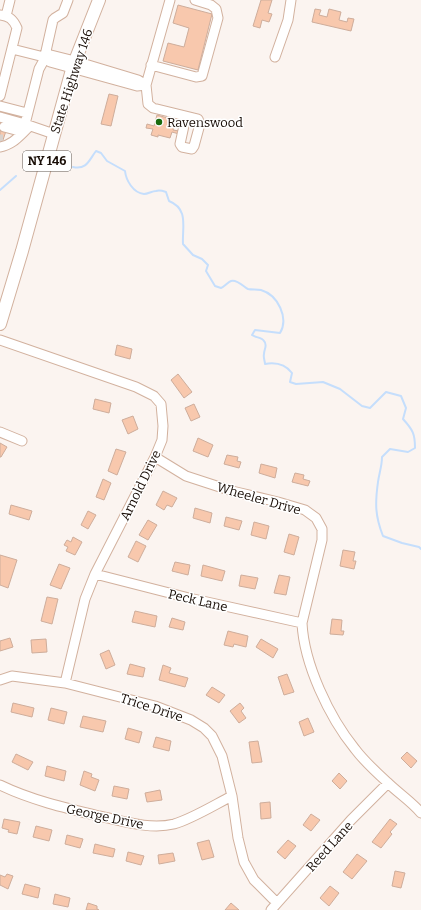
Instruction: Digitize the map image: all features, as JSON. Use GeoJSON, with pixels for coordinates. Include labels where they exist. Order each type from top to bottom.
{"type":"FeatureCollection","features":[{"type":"Feature","properties":{"kind":"main road","name":"State Highway 146"},"geometry":{"type":"LineString","coordinates":[[0,324],[74,65],[98,1]]}},
{"type":"Feature","properties":{"kind":"street"},"geometry":{"type":"LineString","coordinates":[[2,143],[7,146],[13,142],[26,128],[38,69],[46,58],[53,20],[63,13],[68,0]]}},
{"type":"Feature","properties":{"kind":"street"},"geometry":{"type":"LineString","coordinates":[[170,0],[146,85],[148,104],[153,108],[183,116]]}},
{"type":"Feature","properties":{"kind":"street"},"geometry":{"type":"LineString","coordinates":[[151,65],[196,77],[202,76],[218,18],[216,10],[211,5],[195,0]]}},
{"type":"Feature","properties":{"kind":"street"},"geometry":{"type":"LineString","coordinates":[[275,57],[288,20],[292,0]]}},
{"type":"Feature","properties":{"kind":"street"},"geometry":{"type":"LineString","coordinates":[[0,96],[17,28],[14,20],[6,10]]}},
{"type":"Feature","properties":{"kind":"street"},"geometry":{"type":"LineString","coordinates":[[12,49],[46,58],[52,55],[74,65],[138,80],[146,85]]}},
{"type":"Feature","properties":{"kind":"street"},"geometry":{"type":"LineString","coordinates":[[0,106],[28,113]]}},
{"type":"Feature","properties":{"kind":"street"},"geometry":{"type":"LineString","coordinates":[[0,117],[26,128]]}},
{"type":"Feature","properties":{"kind":"street"},"geometry":{"type":"LineString","coordinates":[[4,127],[26,128],[54,134]]}},
{"type":"Feature","properties":{"kind":"street","name":"Arnold Drive"},"geometry":{"type":"LineString","coordinates":[[0,340],[136,387],[154,396],[161,404],[163,426],[162,440],[155,457],[95,574],[85,599],[65,683]]}},
{"type":"Feature","properties":{"kind":"street"},"geometry":{"type":"LineString","coordinates":[[0,432],[22,442]]}},
{"type":"Feature","properties":{"kind":"street","name":"Wheeler Drive"},"geometry":{"type":"LineString","coordinates":[[155,457],[186,476],[232,491],[305,510],[316,518],[322,529],[322,540],[302,623],[302,636],[307,658],[318,686],[332,714],[355,750],[421,813]]}},
{"type":"Feature","properties":{"kind":"street","name":"Peck Lane"},"geometry":{"type":"LineString","coordinates":[[95,574],[189,598],[302,623]]}},
{"type":"Feature","properties":{"kind":"street","name":"Trice Drive"},"geometry":{"type":"LineString","coordinates":[[0,680],[12,676],[65,683],[155,706],[191,720],[204,728],[212,736],[222,756],[232,796],[238,838],[244,862],[254,880],[278,902]]}},
{"type":"Feature","properties":{"kind":"street","name":"Reed Lane"},"geometry":{"type":"LineString","coordinates":[[271,910],[352,820],[388,783]]}},
{"type":"Feature","properties":{"kind":"street","name":"George Drive"},"geometry":{"type":"LineString","coordinates":[[0,785],[20,794],[77,811],[133,824],[156,826],[175,824],[232,796]]}},
{"type":"Feature","properties":{"kind":"building"},"geometry":{"type":"Polygon","coordinates":[[[261,0],[272,0],[268,13],[272,14],[269,22],[262,20],[260,28],[253,26],[261,0]]]}},
{"type":"Feature","properties":{"kind":"building"},"geometry":{"type":"Polygon","coordinates":[[[178,5],[212,14],[198,70],[163,61],[168,43],[184,47],[189,28],[173,23],[178,5]]]}},
{"type":"Feature","properties":{"kind":"building"},"geometry":{"type":"Polygon","coordinates":[[[315,9],[321,10],[319,15],[327,17],[329,9],[341,12],[339,20],[347,22],[348,18],[354,19],[351,31],[312,22],[315,9]]]}},
{"type":"Feature","properties":{"kind":"building"},"geometry":{"type":"Polygon","coordinates":[[[109,94],[118,96],[111,126],[101,124],[109,94]]]}},
{"type":"Feature","properties":{"kind":"building","name":"Ravenswood"},"geometry":{"type":"Polygon","coordinates":[[[157,115],[171,119],[169,124],[174,126],[173,130],[179,131],[179,134],[172,132],[170,138],[151,135],[153,129],[146,128],[147,124],[154,126],[157,115]]]}},
{"type":"Feature","properties":{"kind":"building"},"geometry":{"type":"Polygon","coordinates":[[[0,119],[6,121],[6,131],[2,143],[0,143],[0,119]]]}},
{"type":"Feature","properties":{"kind":"building"},"geometry":{"type":"Polygon","coordinates":[[[117,345],[132,349],[130,359],[115,355],[117,345]]]}},
{"type":"Feature","properties":{"kind":"building"},"geometry":{"type":"Polygon","coordinates":[[[178,374],[192,392],[184,398],[171,380],[178,374]]]}},
{"type":"Feature","properties":{"kind":"building"},"geometry":{"type":"Polygon","coordinates":[[[95,399],[111,403],[109,413],[93,409],[95,399]]]}},
{"type":"Feature","properties":{"kind":"building"},"geometry":{"type":"Polygon","coordinates":[[[194,404],[200,417],[191,421],[185,408],[194,404]]]}},
{"type":"Feature","properties":{"kind":"building"},"geometry":{"type":"Polygon","coordinates":[[[133,416],[138,429],[128,434],[122,420],[133,416]]]}},
{"type":"Feature","properties":{"kind":"building"},"geometry":{"type":"Polygon","coordinates":[[[198,438],[213,445],[208,457],[193,451],[198,438]]]}},
{"type":"Feature","properties":{"kind":"building"},"geometry":{"type":"Polygon","coordinates":[[[0,443],[7,447],[1,457],[0,457],[0,443]]]}},
{"type":"Feature","properties":{"kind":"building"},"geometry":{"type":"Polygon","coordinates":[[[116,449],[126,452],[117,475],[108,471],[116,449]]]}},
{"type":"Feature","properties":{"kind":"building"},"geometry":{"type":"Polygon","coordinates":[[[227,455],[238,457],[237,461],[241,462],[239,468],[224,464],[227,455]]]}},
{"type":"Feature","properties":{"kind":"building"},"geometry":{"type":"Polygon","coordinates":[[[261,464],[277,468],[275,478],[259,473],[261,464]]]}},
{"type":"Feature","properties":{"kind":"building"},"geometry":{"type":"Polygon","coordinates":[[[295,473],[304,475],[303,479],[310,481],[308,486],[292,482],[295,473]]]}},
{"type":"Feature","properties":{"kind":"building"},"geometry":{"type":"Polygon","coordinates":[[[103,479],[111,483],[104,500],[96,497],[103,479]]]}},
{"type":"Feature","properties":{"kind":"building"},"geometry":{"type":"Polygon","coordinates":[[[163,491],[177,498],[172,507],[167,505],[164,510],[156,505],[163,491]]]}},
{"type":"Feature","properties":{"kind":"building"},"geometry":{"type":"Polygon","coordinates":[[[11,505],[32,511],[29,520],[9,514],[11,505]]]}},
{"type":"Feature","properties":{"kind":"building"},"geometry":{"type":"Polygon","coordinates":[[[195,508],[212,513],[210,523],[193,518],[195,508]]]}},
{"type":"Feature","properties":{"kind":"building"},"geometry":{"type":"Polygon","coordinates":[[[88,511],[96,515],[88,529],[81,525],[88,511]]]}},
{"type":"Feature","properties":{"kind":"building"},"geometry":{"type":"Polygon","coordinates":[[[226,517],[242,521],[239,530],[224,526],[226,517]]]}},
{"type":"Feature","properties":{"kind":"building"},"geometry":{"type":"Polygon","coordinates":[[[148,520],[157,525],[148,540],[139,535],[148,520]]]}},
{"type":"Feature","properties":{"kind":"building"},"geometry":{"type":"Polygon","coordinates":[[[254,522],[269,526],[266,539],[251,535],[254,522]]]}},
{"type":"Feature","properties":{"kind":"building"},"geometry":{"type":"Polygon","coordinates":[[[289,534],[299,537],[294,555],[284,552],[289,534]]]}},
{"type":"Feature","properties":{"kind":"building"},"geometry":{"type":"Polygon","coordinates":[[[73,537],[82,542],[75,555],[66,551],[68,547],[64,545],[67,540],[71,542],[73,537]]]}},
{"type":"Feature","properties":{"kind":"building"},"geometry":{"type":"Polygon","coordinates":[[[136,541],[146,546],[138,562],[128,557],[136,541]]]}},
{"type":"Feature","properties":{"kind":"building"},"geometry":{"type":"Polygon","coordinates":[[[343,550],[355,552],[353,561],[356,561],[354,569],[340,566],[343,550]]]}},
{"type":"Feature","properties":{"kind":"building"},"geometry":{"type":"Polygon","coordinates":[[[0,555],[17,560],[8,588],[0,585],[0,555]]]}},
{"type":"Feature","properties":{"kind":"building"},"geometry":{"type":"Polygon","coordinates":[[[175,562],[190,565],[188,575],[172,571],[175,562]]]}},
{"type":"Feature","properties":{"kind":"building"},"geometry":{"type":"Polygon","coordinates":[[[59,564],[70,568],[61,589],[50,585],[59,564]]]}},
{"type":"Feature","properties":{"kind":"building"},"geometry":{"type":"Polygon","coordinates":[[[203,565],[225,571],[222,581],[201,576],[203,565]]]}},
{"type":"Feature","properties":{"kind":"building"},"geometry":{"type":"Polygon","coordinates":[[[241,575],[258,578],[255,589],[239,586],[241,575]]]}},
{"type":"Feature","properties":{"kind":"building"},"geometry":{"type":"Polygon","coordinates":[[[279,575],[290,577],[286,595],[274,593],[279,575]]]}},
{"type":"Feature","properties":{"kind":"building"},"geometry":{"type":"Polygon","coordinates":[[[47,597],[58,599],[52,624],[41,621],[47,597]]]}},
{"type":"Feature","properties":{"kind":"building"},"geometry":{"type":"Polygon","coordinates":[[[135,611],[157,616],[155,627],[132,622],[135,611]]]}},
{"type":"Feature","properties":{"kind":"building"},"geometry":{"type":"Polygon","coordinates":[[[172,618],[185,622],[183,630],[169,627],[172,618]]]}},
{"type":"Feature","properties":{"kind":"building"},"geometry":{"type":"Polygon","coordinates":[[[332,619],[342,620],[341,631],[344,631],[343,635],[330,634],[332,619]]]}},
{"type":"Feature","properties":{"kind":"building"},"geometry":{"type":"Polygon","coordinates":[[[228,631],[248,636],[246,647],[234,644],[233,647],[224,645],[228,631]]]}},
{"type":"Feature","properties":{"kind":"building"},"geometry":{"type":"Polygon","coordinates":[[[10,638],[13,647],[0,651],[0,641],[10,638]]]}},
{"type":"Feature","properties":{"kind":"building"},"geometry":{"type":"Polygon","coordinates":[[[46,639],[47,652],[32,653],[31,640],[46,639]]]}},
{"type":"Feature","properties":{"kind":"building"},"geometry":{"type":"Polygon","coordinates":[[[261,639],[278,649],[273,658],[256,647],[261,639]]]}},
{"type":"Feature","properties":{"kind":"building"},"geometry":{"type":"Polygon","coordinates":[[[109,650],[115,665],[106,669],[100,654],[109,650]]]}},
{"type":"Feature","properties":{"kind":"building"},"geometry":{"type":"Polygon","coordinates":[[[130,664],[145,668],[143,677],[127,674],[130,664]]]}},
{"type":"Feature","properties":{"kind":"building"},"geometry":{"type":"Polygon","coordinates":[[[163,665],[171,668],[169,673],[188,678],[185,687],[159,680],[163,665]]]}},
{"type":"Feature","properties":{"kind":"building"},"geometry":{"type":"Polygon","coordinates":[[[287,674],[294,692],[284,695],[278,677],[287,674]]]}},
{"type":"Feature","properties":{"kind":"building"},"geometry":{"type":"Polygon","coordinates":[[[212,687],[225,695],[219,703],[206,695],[212,687]]]}},
{"type":"Feature","properties":{"kind":"building"},"geometry":{"type":"Polygon","coordinates":[[[13,703],[34,708],[32,717],[11,712],[13,703]]]}},
{"type":"Feature","properties":{"kind":"building"},"geometry":{"type":"Polygon","coordinates":[[[240,703],[244,708],[241,711],[246,718],[239,723],[230,711],[240,703]]]}},
{"type":"Feature","properties":{"kind":"building"},"geometry":{"type":"Polygon","coordinates":[[[51,708],[67,712],[64,724],[48,720],[51,708]]]}},
{"type":"Feature","properties":{"kind":"building"},"geometry":{"type":"Polygon","coordinates":[[[83,716],[106,721],[103,732],[80,727],[83,716]]]}},
{"type":"Feature","properties":{"kind":"building"},"geometry":{"type":"Polygon","coordinates":[[[308,718],[314,732],[304,736],[299,722],[308,718]]]}},
{"type":"Feature","properties":{"kind":"building"},"geometry":{"type":"Polygon","coordinates":[[[128,728],[142,732],[139,743],[125,739],[128,728]]]}},
{"type":"Feature","properties":{"kind":"building"},"geometry":{"type":"Polygon","coordinates":[[[156,737],[171,741],[169,751],[153,747],[156,737]]]}},
{"type":"Feature","properties":{"kind":"building"},"geometry":{"type":"Polygon","coordinates":[[[258,741],[262,762],[252,763],[249,742],[258,741]]]}},
{"type":"Feature","properties":{"kind":"building"},"geometry":{"type":"Polygon","coordinates":[[[407,752],[417,761],[411,768],[401,758],[407,752]]]}},
{"type":"Feature","properties":{"kind":"building"},"geometry":{"type":"Polygon","coordinates":[[[16,754],[33,762],[28,770],[12,762],[16,754]]]}},
{"type":"Feature","properties":{"kind":"building"},"geometry":{"type":"Polygon","coordinates":[[[47,766],[66,771],[64,781],[45,776],[47,766]]]}},
{"type":"Feature","properties":{"kind":"building"},"geometry":{"type":"Polygon","coordinates":[[[84,771],[92,774],[91,777],[99,780],[95,791],[80,785],[84,771]]]}},
{"type":"Feature","properties":{"kind":"building"},"geometry":{"type":"Polygon","coordinates":[[[339,773],[347,781],[340,789],[332,781],[339,773]]]}},
{"type":"Feature","properties":{"kind":"building"},"geometry":{"type":"Polygon","coordinates":[[[114,786],[129,789],[127,799],[112,796],[114,786]]]}},
{"type":"Feature","properties":{"kind":"building"},"geometry":{"type":"Polygon","coordinates":[[[160,790],[162,800],[147,802],[145,793],[160,790]]]}},
{"type":"Feature","properties":{"kind":"building"},"geometry":{"type":"Polygon","coordinates":[[[270,802],[271,818],[261,819],[260,803],[270,802]]]}},
{"type":"Feature","properties":{"kind":"building"},"geometry":{"type":"Polygon","coordinates":[[[311,814],[320,820],[311,831],[303,825],[311,814]]]}},
{"type":"Feature","properties":{"kind":"building"},"geometry":{"type":"Polygon","coordinates":[[[4,819],[20,822],[17,834],[8,832],[9,830],[2,828],[4,819]]]}},
{"type":"Feature","properties":{"kind":"building"},"geometry":{"type":"Polygon","coordinates":[[[390,819],[397,824],[390,832],[392,834],[381,848],[372,842],[390,819]]]}},
{"type":"Feature","properties":{"kind":"building"},"geometry":{"type":"Polygon","coordinates":[[[36,826],[52,830],[49,841],[33,837],[36,826]]]}},
{"type":"Feature","properties":{"kind":"building"},"geometry":{"type":"Polygon","coordinates":[[[67,835],[83,839],[80,848],[65,844],[67,835]]]}},
{"type":"Feature","properties":{"kind":"building"},"geometry":{"type":"Polygon","coordinates":[[[209,840],[214,857],[202,860],[197,843],[209,840]]]}},
{"type":"Feature","properties":{"kind":"building"},"geometry":{"type":"Polygon","coordinates":[[[288,840],[296,846],[285,859],[277,852],[288,840]]]}},
{"type":"Feature","properties":{"kind":"building"},"geometry":{"type":"Polygon","coordinates":[[[95,844],[115,849],[113,857],[93,853],[95,844]]]}},
{"type":"Feature","properties":{"kind":"building"},"geometry":{"type":"Polygon","coordinates":[[[128,852],[144,856],[141,865],[126,861],[128,852]]]}},
{"type":"Feature","properties":{"kind":"building"},"geometry":{"type":"Polygon","coordinates":[[[173,853],[175,861],[159,864],[158,855],[173,853]]]}},
{"type":"Feature","properties":{"kind":"building"},"geometry":{"type":"Polygon","coordinates":[[[357,854],[367,861],[352,879],[343,872],[357,854]]]}},
{"type":"Feature","properties":{"kind":"building"},"geometry":{"type":"Polygon","coordinates":[[[395,871],[405,873],[401,888],[392,886],[395,871]]]}},
{"type":"Feature","properties":{"kind":"building"},"geometry":{"type":"Polygon","coordinates":[[[7,874],[13,876],[8,889],[0,885],[0,875],[5,877],[7,874]]]}},
{"type":"Feature","properties":{"kind":"building"},"geometry":{"type":"Polygon","coordinates":[[[25,884],[40,888],[38,898],[22,894],[25,884]]]}},
{"type":"Feature","properties":{"kind":"building"},"geometry":{"type":"Polygon","coordinates":[[[330,886],[339,893],[329,906],[320,898],[330,886]]]}},
{"type":"Feature","properties":{"kind":"building"},"geometry":{"type":"Polygon","coordinates":[[[55,894],[70,898],[68,907],[53,904],[55,894]]]}},
{"type":"Feature","properties":{"kind":"building"},"geometry":{"type":"Polygon","coordinates":[[[88,903],[97,906],[97,909],[99,910],[86,910],[88,903]]]}},
{"type":"Feature","properties":{"kind":"building"},"geometry":{"type":"Polygon","coordinates":[[[231,903],[239,910],[225,910],[231,903]]]}},
{"type":"Feature","properties":{"kind":"waterway"},"geometry":{"type":"LineString","coordinates":[[73,167],[78,168],[85,166],[96,151],[101,153],[107,161],[125,171],[133,189],[144,194],[153,191],[166,192],[169,201],[175,204],[182,214],[183,244],[193,255],[202,259],[208,265],[206,271],[215,286],[221,288],[233,281],[238,282],[248,289],[261,290],[272,297],[277,302],[282,314],[283,321],[280,333],[255,330],[252,335],[262,339],[265,343],[265,364],[273,363],[286,368],[292,373],[290,382],[296,384],[323,382],[340,389],[362,406],[370,408],[386,392],[401,396],[406,408],[403,419],[413,432],[415,448],[408,452],[390,449],[382,457],[376,496],[376,509],[383,536],[419,547],[421,549]]}},
{"type":"Feature","properties":{"kind":"waterway"},"geometry":{"type":"LineString","coordinates":[[0,190],[16,176]]}},
{"type":"Feature","properties":{"kind":"place","name":"Ravenswood"},"geometry":{"type":"Point","coordinates":[159,122]}}]}
